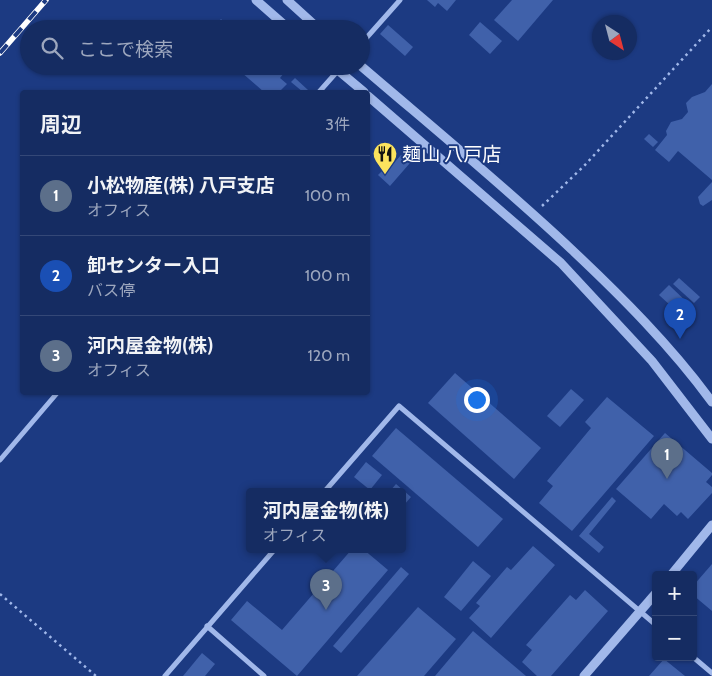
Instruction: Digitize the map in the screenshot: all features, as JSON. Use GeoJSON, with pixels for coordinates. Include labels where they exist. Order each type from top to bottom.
{"type":"FeatureCollection","features":[{"type":"Feature","properties":{"kind":"street"},"geometry":{"type":"LineString","coordinates":[[256,0],[279,20]]}},
{"type":"Feature","properties":{"kind":"street"},"geometry":{"type":"LineString","coordinates":[[287,0],[309,20]]}},
{"type":"Feature","properties":{"kind":"street"},"geometry":{"type":"LineString","coordinates":[[370,34],[400,0]]}},
{"type":"Feature","properties":{"kind":"street"},"geometry":{"type":"LineString","coordinates":[[370,74],[534,214],[611,286],[688,370],[712,402]]}},
{"type":"Feature","properties":{"kind":"street"},"geometry":{"type":"LineString","coordinates":[[321,90],[332,75]]}},
{"type":"Feature","properties":{"kind":"street"},"geometry":{"type":"LineString","coordinates":[[346,75],[362,90]]}},
{"type":"Feature","properties":{"kind":"street"},"geometry":{"type":"LineString","coordinates":[[370,98],[561,263],[652,361],[712,439]]}},
{"type":"Feature","properties":{"kind":"street"},"geometry":{"type":"LineString","coordinates":[[0,460],[55,395]]}},
{"type":"Feature","properties":{"kind":"street"},"geometry":{"type":"LineString","coordinates":[[328,488],[399,406],[652,622]]}},
{"type":"Feature","properties":{"kind":"street"},"geometry":{"type":"LineString","coordinates":[[674,571],[712,525]]}},
{"type":"Feature","properties":{"kind":"street"},"geometry":{"type":"LineString","coordinates":[[165,676],[271,553]]}},
{"type":"Feature","properties":{"kind":"street"},"geometry":{"type":"LineString","coordinates":[[584,676],[652,598]]}},
{"type":"Feature","properties":{"kind":"street"},"geometry":{"type":"LineString","coordinates":[[207,626],[264,676]]}},
{"type":"Feature","properties":{"kind":"street"},"geometry":{"type":"LineString","coordinates":[[697,660],[712,673]]}},
{"type":"Feature","properties":{"kind":"path"},"geometry":{"type":"LineString","coordinates":[[534,214],[584,166],[712,27]]}},
{"type":"Feature","properties":{"kind":"path"},"geometry":{"type":"LineString","coordinates":[[0,594],[96,676]]}},
{"type":"Feature","properties":{"kind":"building"},"geometry":{"type":"Polygon","coordinates":[[[427,0],[456,0],[447,11],[438,3],[435,7],[427,0]]]}},
{"type":"Feature","properties":{"kind":"building"},"geometry":{"type":"Polygon","coordinates":[[[512,0],[553,0],[518,41],[494,20],[512,0]]]}},
{"type":"Feature","properties":{"kind":"building"},"geometry":{"type":"Polygon","coordinates":[[[480,22],[502,41],[490,54],[469,35],[480,22]]]}},
{"type":"Feature","properties":{"kind":"building"},"geometry":{"type":"Polygon","coordinates":[[[388,25],[413,47],[405,56],[380,34],[388,25]]]}},
{"type":"Feature","properties":{"kind":"building"},"geometry":{"type":"Polygon","coordinates":[[[244,75],[282,75],[280,78],[287,84],[281,90],[262,90],[244,75]]]}},
{"type":"Feature","properties":{"kind":"building"},"geometry":{"type":"Polygon","coordinates":[[[295,78],[308,90],[301,90],[291,82],[295,78]]]}},
{"type":"Feature","properties":{"kind":"building"},"geometry":{"type":"Polygon","coordinates":[[[712,84],[712,180],[678,151],[669,162],[655,150],[667,135],[666,131],[671,122],[682,119],[688,112],[686,103],[692,97],[705,92],[712,84]]]}},
{"type":"Feature","properties":{"kind":"building"},"geometry":{"type":"Polygon","coordinates":[[[649,134],[658,142],[653,147],[644,139],[649,134]]]}},
{"type":"Feature","properties":{"kind":"building"},"geometry":{"type":"Polygon","coordinates":[[[401,155],[410,163],[390,186],[378,175],[382,171],[385,173],[401,155]]]}},
{"type":"Feature","properties":{"kind":"building"},"geometry":{"type":"Polygon","coordinates":[[[712,182],[712,200],[703,206],[700,204],[698,197],[712,182]]]}},
{"type":"Feature","properties":{"kind":"building"},"geometry":{"type":"Polygon","coordinates":[[[679,278],[700,297],[694,303],[673,284],[679,278]]]}},
{"type":"Feature","properties":{"kind":"building"},"geometry":{"type":"Polygon","coordinates":[[[669,285],[692,307],[683,317],[659,295],[669,285]]]}},
{"type":"Feature","properties":{"kind":"building"},"geometry":{"type":"Polygon","coordinates":[[[455,373],[541,448],[514,479],[428,403],[455,373]]]}},
{"type":"Feature","properties":{"kind":"building"},"geometry":{"type":"Polygon","coordinates":[[[571,389],[584,400],[560,427],[547,416],[571,389]]]}},
{"type":"Feature","properties":{"kind":"building"},"geometry":{"type":"Polygon","coordinates":[[[607,397],[654,436],[572,531],[539,503],[553,486],[547,481],[591,428],[585,422],[607,397]]]}},
{"type":"Feature","properties":{"kind":"building"},"geometry":{"type":"Polygon","coordinates":[[[396,428],[503,519],[478,547],[372,456],[396,428]]]}},
{"type":"Feature","properties":{"kind":"building"},"geometry":{"type":"Polygon","coordinates":[[[665,433],[712,473],[706,482],[712,487],[712,493],[688,519],[681,512],[677,516],[664,504],[651,519],[616,489],[665,433]]]}},
{"type":"Feature","properties":{"kind":"building"},"geometry":{"type":"Polygon","coordinates":[[[366,462],[382,475],[372,488],[368,488],[354,477],[366,462]]]}},
{"type":"Feature","properties":{"kind":"building"},"geometry":{"type":"Polygon","coordinates":[[[396,484],[401,488],[393,488],[396,484]]]}},
{"type":"Feature","properties":{"kind":"building"},"geometry":{"type":"Polygon","coordinates":[[[406,493],[411,497],[406,503],[406,493]]]}},
{"type":"Feature","properties":{"kind":"building"},"geometry":{"type":"Polygon","coordinates":[[[612,497],[616,501],[589,534],[604,547],[599,553],[579,536],[612,497]]]}},
{"type":"Feature","properties":{"kind":"building"},"geometry":{"type":"Polygon","coordinates":[[[533,546],[555,565],[491,638],[469,618],[480,606],[476,603],[507,567],[511,570],[533,546]]]}},
{"type":"Feature","properties":{"kind":"building"},"geometry":{"type":"Polygon","coordinates":[[[349,553],[368,553],[388,570],[297,676],[231,620],[247,601],[282,630],[349,553]]]}},
{"type":"Feature","properties":{"kind":"building"},"geometry":{"type":"Polygon","coordinates":[[[473,561],[491,576],[461,611],[444,597],[473,561]]]}},
{"type":"Feature","properties":{"kind":"building"},"geometry":{"type":"Polygon","coordinates":[[[712,564],[712,611],[697,598],[697,581],[712,564]]]}},
{"type":"Feature","properties":{"kind":"building"},"geometry":{"type":"Polygon","coordinates":[[[401,567],[409,574],[341,653],[333,646],[401,567]]]}},
{"type":"Feature","properties":{"kind":"building"},"geometry":{"type":"Polygon","coordinates":[[[585,590],[608,611],[551,676],[537,676],[522,662],[532,650],[526,645],[570,595],[576,600],[585,590]]]}},
{"type":"Feature","properties":{"kind":"building"},"geometry":{"type":"Polygon","coordinates":[[[418,607],[456,639],[424,676],[357,676],[418,607]]]}},
{"type":"Feature","properties":{"kind":"building"},"geometry":{"type":"Polygon","coordinates":[[[473,631],[526,676],[435,676],[473,631]]]}},
{"type":"Feature","properties":{"kind":"building"},"geometry":{"type":"Polygon","coordinates":[[[202,653],[215,664],[205,676],[183,676],[202,653]]]}},
{"type":"Feature","properties":{"kind":"building"},"geometry":{"type":"Polygon","coordinates":[[[662,661],[666,661],[685,676],[649,676],[662,661]]]}},
{"type":"Feature","properties":{"kind":"railway"},"geometry":{"type":"LineString","coordinates":[[29,20],[46,0]]}},
{"type":"Feature","properties":{"kind":"railway"},"geometry":{"type":"LineString","coordinates":[[0,53],[20,30]]}},
{"type":"Feature","properties":{"kind":"place","name":"麺山 八戸店"},"geometry":{"type":"Point","coordinates":[385,175]}},
{"type":"Feature","properties":{"kind":"place","name":"卸センター入口"},"geometry":{"type":"Point","coordinates":[680,339]}},
{"type":"Feature","properties":{"kind":"place","name":"小松物産(株) 八戸支店"},"geometry":{"type":"Point","coordinates":[667,479]}},
{"type":"Feature","properties":{"kind":"place","name":"河内屋金物(株)"},"geometry":{"type":"Point","coordinates":[326,610]}}]}
